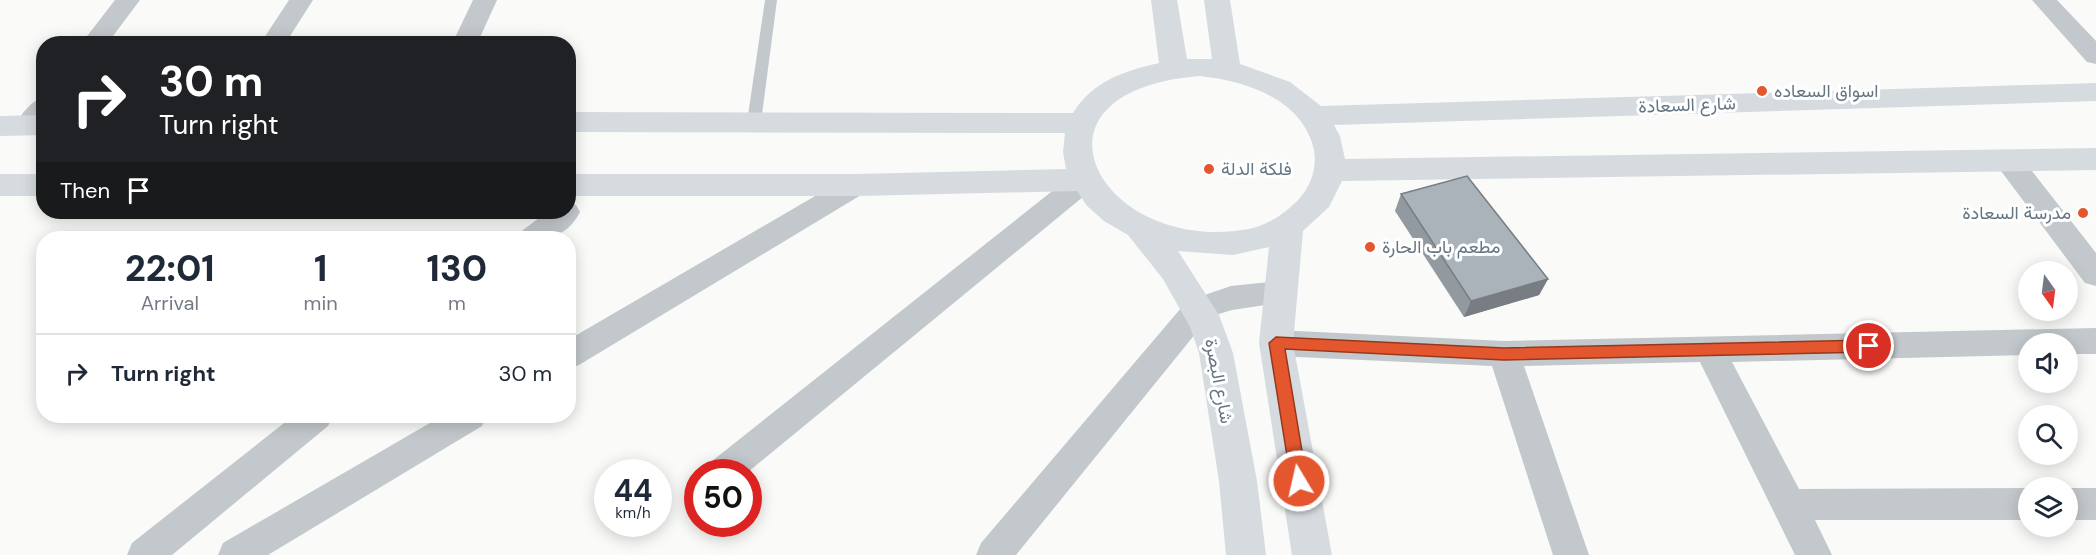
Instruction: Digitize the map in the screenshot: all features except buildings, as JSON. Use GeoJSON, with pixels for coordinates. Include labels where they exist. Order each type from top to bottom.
{"type":"FeatureCollection","features":[{"type":"Feature","properties":{"kind":"main road"},"geometry":{"type":"LineString","coordinates":[[1164,0],[1173,68]]}},
{"type":"Feature","properties":{"kind":"main road"},"geometry":{"type":"LineString","coordinates":[[1217,0],[1227,70]]}},
{"type":"Feature","properties":{"kind":"main road"},"geometry":{"type":"LineString","coordinates":[[1173,68],[1227,70],[1261,80],[1291,95],[1314,117],[1329,142],[1332,170],[1325,192],[1310,211],[1287,227],[1254,240],[1216,244],[1177,240],[1140,228],[1107,207],[1085,180],[1076,151],[1081,123],[1095,103],[1116,86],[1143,74],[1173,68]]}},
{"type":"Feature","properties":{"kind":"main road","name":"شارع السعادة"},"geometry":{"type":"LineString","coordinates":[[1314,117],[2096,92]]}},
{"type":"Feature","properties":{"kind":"main road"},"geometry":{"type":"LineString","coordinates":[[576,122],[1081,123]]}},
{"type":"Feature","properties":{"kind":"main road"},"geometry":{"type":"LineString","coordinates":[[1332,170],[2096,159]]}},
{"type":"Feature","properties":{"kind":"main road"},"geometry":{"type":"LineString","coordinates":[[583,186],[856,185],[1085,180]]}},
{"type":"Feature","properties":{"kind":"main road"},"geometry":{"type":"LineString","coordinates":[[0,185],[36,185]]}},
{"type":"Feature","properties":{"kind":"main road"},"geometry":{"type":"LineString","coordinates":[[1287,227],[1276,343],[1312,555]]}},
{"type":"Feature","properties":{"kind":"main road","name":"شارع البصرة"},"geometry":{"type":"LineString","coordinates":[[1140,228],[1175,270],[1207,325],[1216,352],[1238,481],[1246,555]]}},
{"type":"Feature","properties":{"kind":"street"},"geometry":{"type":"LineString","coordinates":[[99,36],[128,0]]}},
{"type":"Feature","properties":{"kind":"street"},"geometry":{"type":"LineString","coordinates":[[277,36],[301,0]]}},
{"type":"Feature","properties":{"kind":"street"},"geometry":{"type":"LineString","coordinates":[[468,36],[485,0]]}},
{"type":"Feature","properties":{"kind":"street"},"geometry":{"type":"LineString","coordinates":[[2044,0],[2096,56]]}},
{"type":"Feature","properties":{"kind":"street"},"geometry":{"type":"LineString","coordinates":[[2008,160],[2096,275]]}},
{"type":"Feature","properties":{"kind":"street"},"geometry":{"type":"LineString","coordinates":[[740,459],[1085,180]]}},
{"type":"Feature","properties":{"kind":"street"},"geometry":{"type":"LineString","coordinates":[[576,351],[856,185]]}},
{"type":"Feature","properties":{"kind":"street"},"geometry":{"type":"LineString","coordinates":[[542,231],[557,219]]}},
{"type":"Feature","properties":{"kind":"street"},"geometry":{"type":"LineString","coordinates":[[994,555],[1198,309],[1231,298],[1280,293]]}},
{"type":"Feature","properties":{"kind":"street"},"geometry":{"type":"LineString","coordinates":[[1276,343],[1504,354],[2096,341]]}},
{"type":"Feature","properties":{"kind":"street"},"geometry":{"type":"LineString","coordinates":[[1710,350],[1814,555]]}},
{"type":"Feature","properties":{"kind":"street"},"geometry":{"type":"LineString","coordinates":[[1504,354],[1571,555]]}},
{"type":"Feature","properties":{"kind":"street"},"geometry":{"type":"LineString","coordinates":[[145,555],[307,423]]}},
{"type":"Feature","properties":{"kind":"street"},"geometry":{"type":"LineString","coordinates":[[236,555],[458,423]]}},
{"type":"Feature","properties":{"kind":"street"},"geometry":{"type":"LineString","coordinates":[[1790,505],[2018,504]]}},
{"type":"Feature","properties":{"kind":"street"},"geometry":{"type":"LineString","coordinates":[[2078,504],[2096,504]]}},
{"type":"Feature","properties":{"kind":"lane"},"geometry":{"type":"LineString","coordinates":[[754,122],[771,0]]}},
{"type":"Feature","properties":{"kind":"place","name":"اسواق السعاده"},"geometry":{"type":"Point","coordinates":[1762,91]}},
{"type":"Feature","properties":{"kind":"place","name":"فلكة الدلة"},"geometry":{"type":"Point","coordinates":[1209,169]}},
{"type":"Feature","properties":{"kind":"place","name":"مدرسة السعادة"},"geometry":{"type":"Point","coordinates":[2083,213]}},
{"type":"Feature","properties":{"kind":"place","name":"مطعم باب الحارة"},"geometry":{"type":"Point","coordinates":[1370,247]}},
{"type":"Feature","properties":{"kind":"route"},"geometry":{"type":"LineString","coordinates":[[1299,481],[1276,343],[1504,354],[1869,346]]}}]}
